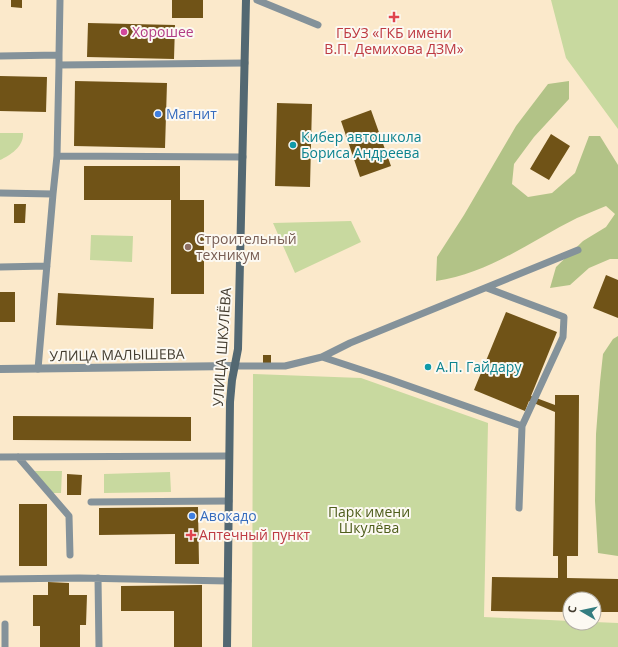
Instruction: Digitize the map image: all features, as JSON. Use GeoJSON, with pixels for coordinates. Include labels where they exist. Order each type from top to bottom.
{"type":"FeatureCollection","features":[{"type":"Feature","properties":{"kind":"street","name":"УЛИЦА ШКУЛЁВА"},"geometry":{"type":"LineString","coordinates":[[227,647],[230,402],[234,366],[238,349],[246,0]]}},
{"type":"Feature","properties":{"kind":"street","name":"УЛИЦА МАЛЫШЕВА"},"geometry":{"type":"LineString","coordinates":[[0,369],[234,366]]}},
{"type":"Feature","properties":{"kind":"lane"},"geometry":{"type":"LineString","coordinates":[[38,369],[57,156],[60,0]]}},
{"type":"Feature","properties":{"kind":"lane"},"geometry":{"type":"LineString","coordinates":[[256,0],[318,25]]}},
{"type":"Feature","properties":{"kind":"lane"},"geometry":{"type":"LineString","coordinates":[[0,56],[59,55]]}},
{"type":"Feature","properties":{"kind":"lane"},"geometry":{"type":"LineString","coordinates":[[59,65],[245,63]]}},
{"type":"Feature","properties":{"kind":"lane"},"geometry":{"type":"LineString","coordinates":[[57,156],[243,157]]}},
{"type":"Feature","properties":{"kind":"lane"},"geometry":{"type":"LineString","coordinates":[[0,193],[53,194]]}},
{"type":"Feature","properties":{"kind":"lane"},"geometry":{"type":"LineString","coordinates":[[234,366],[285,366],[322,357],[350,343],[578,250]]}},
{"type":"Feature","properties":{"kind":"lane"},"geometry":{"type":"LineString","coordinates":[[0,267],[47,266]]}},
{"type":"Feature","properties":{"kind":"lane"},"geometry":{"type":"LineString","coordinates":[[487,288],[564,317],[563,337],[522,426],[519,508]]}},
{"type":"Feature","properties":{"kind":"lane"},"geometry":{"type":"LineString","coordinates":[[322,357],[522,426]]}},
{"type":"Feature","properties":{"kind":"lane"},"geometry":{"type":"LineString","coordinates":[[0,457],[229,456]]}},
{"type":"Feature","properties":{"kind":"lane"},"geometry":{"type":"LineString","coordinates":[[18,457],[69,516],[70,555]]}},
{"type":"Feature","properties":{"kind":"lane"},"geometry":{"type":"LineString","coordinates":[[91,502],[229,501]]}},
{"type":"Feature","properties":{"kind":"lane"},"geometry":{"type":"LineString","coordinates":[[0,579],[98,578],[228,581]]}},
{"type":"Feature","properties":{"kind":"lane"},"geometry":{"type":"LineString","coordinates":[[98,578],[99,647]]}},
{"type":"Feature","properties":{"kind":"lane"},"geometry":{"type":"LineString","coordinates":[[5,624],[5,647]]}},
{"type":"Feature","properties":{"kind":"green space"},"geometry":{"type":"Polygon","coordinates":[[[551,0],[618,0],[618,129],[566,58],[551,0]]]}},
{"type":"Feature","properties":{"kind":"green space"},"geometry":{"type":"Polygon","coordinates":[[[569,81],[569,99],[534,137],[514,164],[512,184],[528,197],[552,193],[575,173],[589,136],[600,136],[618,165],[618,259],[610,259],[589,268],[570,285],[550,288],[556,267],[583,241],[606,227],[615,214],[606,206],[577,218],[509,256],[491,264],[455,277],[436,281],[437,257],[464,215],[516,126],[548,84],[569,81]]]}},
{"type":"Feature","properties":{"kind":"green space"},"geometry":{"type":"Polygon","coordinates":[[[0,133],[23,133],[23,138],[16,150],[0,160],[0,133]]]}},
{"type":"Feature","properties":{"kind":"green space"},"geometry":{"type":"Polygon","coordinates":[[[351,221],[361,242],[295,273],[273,223],[351,221]]]}},
{"type":"Feature","properties":{"kind":"green space"},"geometry":{"type":"Polygon","coordinates":[[[91,235],[133,236],[132,262],[90,260],[91,235]]]}},
{"type":"Feature","properties":{"kind":"green space"},"geometry":{"type":"Polygon","coordinates":[[[618,336],[618,556],[598,553],[595,501],[596,434],[603,354],[613,339],[618,336]]]}},
{"type":"Feature","properties":{"kind":"green space","name":"Парк имени Шкулёва"},"geometry":{"type":"Polygon","coordinates":[[[253,374],[361,378],[488,423],[484,617],[562,621],[562,631],[602,631],[602,622],[618,623],[618,647],[252,647],[253,374]]]}},
{"type":"Feature","properties":{"kind":"green space"},"geometry":{"type":"Polygon","coordinates":[[[34,471],[62,471],[61,493],[52,493],[34,471]]]}},
{"type":"Feature","properties":{"kind":"green space"},"geometry":{"type":"Polygon","coordinates":[[[170,472],[171,492],[104,493],[104,474],[170,472]]]}},
{"type":"Feature","properties":{"kind":"building"},"geometry":{"type":"Polygon","coordinates":[[[11,0],[22,0],[22,8],[11,7],[11,0]]]}},
{"type":"Feature","properties":{"kind":"building"},"geometry":{"type":"Polygon","coordinates":[[[172,0],[203,0],[203,18],[172,18],[172,0]]]}},
{"type":"Feature","properties":{"kind":"building"},"geometry":{"type":"Polygon","coordinates":[[[88,23],[175,25],[174,59],[87,57],[88,23]]]}},
{"type":"Feature","properties":{"kind":"building"},"geometry":{"type":"Polygon","coordinates":[[[0,76],[47,77],[46,112],[0,111],[0,76]]]}},
{"type":"Feature","properties":{"kind":"building"},"geometry":{"type":"Polygon","coordinates":[[[75,81],[167,83],[165,148],[74,146],[75,81]]]}},
{"type":"Feature","properties":{"kind":"building","name":"Кибер автошкола Бориса Андреева"},"geometry":{"type":"Polygon","coordinates":[[[277,103],[312,104],[310,187],[275,186],[277,103]]]}},
{"type":"Feature","properties":{"kind":"building"},"geometry":{"type":"Polygon","coordinates":[[[371,110],[391,166],[360,177],[341,121],[371,110]]]}},
{"type":"Feature","properties":{"kind":"building"},"geometry":{"type":"Polygon","coordinates":[[[551,134],[570,146],[549,180],[530,169],[551,134]]]}},
{"type":"Feature","properties":{"kind":"building","name":"Строительный техникум"},"geometry":{"type":"Polygon","coordinates":[[[84,166],[180,166],[180,200],[204,200],[204,294],[171,294],[171,200],[84,200],[84,166]]]}},
{"type":"Feature","properties":{"kind":"building"},"geometry":{"type":"Polygon","coordinates":[[[14,204],[26,204],[25,223],[14,223],[14,204]]]}},
{"type":"Feature","properties":{"kind":"building"},"geometry":{"type":"Polygon","coordinates":[[[606,275],[618,280],[618,318],[593,308],[606,275]]]}},
{"type":"Feature","properties":{"kind":"building"},"geometry":{"type":"Polygon","coordinates":[[[0,292],[15,292],[15,322],[0,322],[0,292]]]}},
{"type":"Feature","properties":{"kind":"building"},"geometry":{"type":"Polygon","coordinates":[[[58,293],[154,298],[153,329],[56,325],[58,293]]]}},
{"type":"Feature","properties":{"kind":"building"},"geometry":{"type":"Polygon","coordinates":[[[506,312],[557,332],[531,396],[555,405],[555,395],[579,395],[578,556],[567,556],[567,578],[618,579],[618,612],[602,612],[602,591],[562,591],[562,612],[491,611],[492,577],[558,578],[558,556],[553,556],[555,412],[529,401],[525,411],[474,390],[506,312]]]}},
{"type":"Feature","properties":{"kind":"building"},"geometry":{"type":"Polygon","coordinates":[[[263,355],[271,355],[271,364],[263,364],[263,355]]]}},
{"type":"Feature","properties":{"kind":"building"},"geometry":{"type":"Polygon","coordinates":[[[13,416],[191,417],[191,441],[13,440],[13,416]]]}},
{"type":"Feature","properties":{"kind":"building"},"geometry":{"type":"Polygon","coordinates":[[[67,474],[82,475],[81,495],[67,495],[67,474]]]}},
{"type":"Feature","properties":{"kind":"building"},"geometry":{"type":"Polygon","coordinates":[[[19,504],[47,504],[47,566],[19,566],[19,504]]]}},
{"type":"Feature","properties":{"kind":"building"},"geometry":{"type":"Polygon","coordinates":[[[198,507],[199,564],[175,564],[175,534],[99,535],[99,508],[198,507]]]}},
{"type":"Feature","properties":{"kind":"building"},"geometry":{"type":"Polygon","coordinates":[[[48,582],[69,583],[69,595],[87,595],[86,625],[80,625],[80,647],[40,647],[40,626],[33,626],[33,595],[48,595],[48,582]]]}},
{"type":"Feature","properties":{"kind":"building"},"geometry":{"type":"Polygon","coordinates":[[[202,585],[202,647],[174,647],[174,611],[121,611],[121,586],[202,585]]]}},
{"type":"Feature","properties":{"kind":"place","name":"ГБУЗ «ГКБ имени В.П. Демихова ДЗМ»"},"geometry":{"type":"Point","coordinates":[394,17]}},
{"type":"Feature","properties":{"kind":"place","name":"Хорошее"},"geometry":{"type":"Point","coordinates":[124,32]}},
{"type":"Feature","properties":{"kind":"place","name":"Магнит"},"geometry":{"type":"Point","coordinates":[158,114]}},
{"type":"Feature","properties":{"kind":"place","name":"Кибер автошкола Бориса Андреева"},"geometry":{"type":"Point","coordinates":[293,145]}},
{"type":"Feature","properties":{"kind":"place","name":"Строительный техникум"},"geometry":{"type":"Point","coordinates":[188,247]}},
{"type":"Feature","properties":{"kind":"place","name":"А.П. Гайдару"},"geometry":{"type":"Point","coordinates":[428,367]}},
{"type":"Feature","properties":{"kind":"place","name":"Авокадо"},"geometry":{"type":"Point","coordinates":[192,516]}},
{"type":"Feature","properties":{"kind":"place","name":"Аптечный пункт"},"geometry":{"type":"Point","coordinates":[191,535]}}]}
